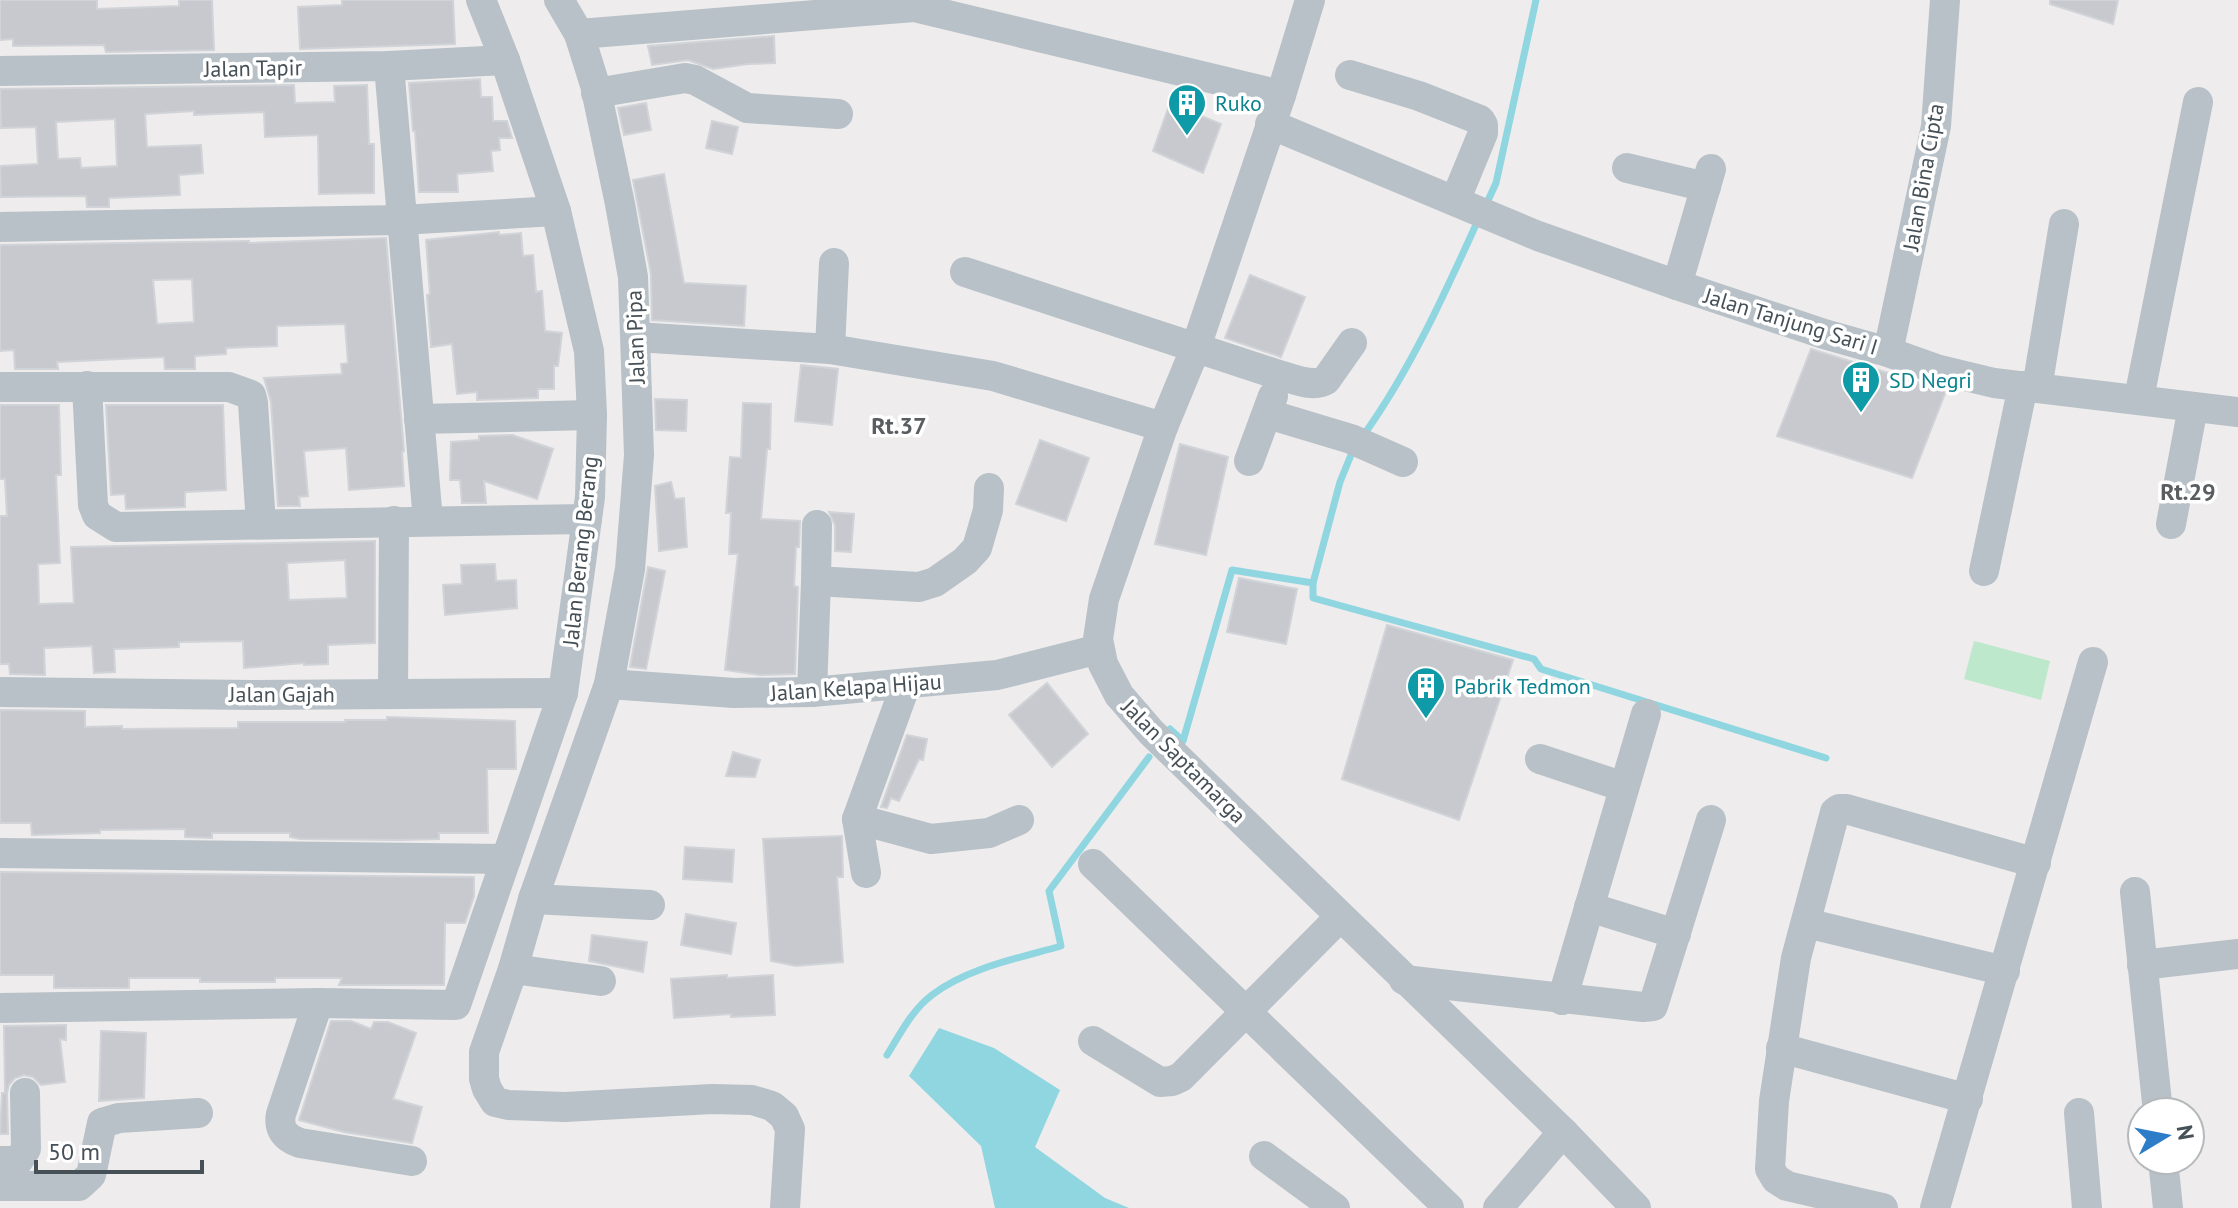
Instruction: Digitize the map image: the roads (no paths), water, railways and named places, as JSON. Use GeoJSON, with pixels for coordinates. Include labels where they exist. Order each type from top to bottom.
{"type":"FeatureCollection","features":[{"type":"Feature","properties":{"kind":"street","name":"Jalan Berang Berang"},"geometry":{"type":"LineString","coordinates":[[318,1003],[456,1005],[563,693],[587,519],[592,415],[589,351],[556,211],[505,60],[481,0]]}},
{"type":"Feature","properties":{"kind":"street","name":"Jalan Pipa"},"geometry":{"type":"LineString","coordinates":[[559,0],[579,34],[596,93],[628,248],[636,337],[639,455],[630,569],[609,684],[533,899],[484,1052],[484,1079],[495,1102],[508,1105],[565,1107],[752,1100],[772,1106],[784,1116],[790,1129],[785,1208]]}},
{"type":"Feature","properties":{"kind":"street","name":"Jalan Saptamarga"},"geometry":{"type":"LineString","coordinates":[[1310,0],[1196,347],[1163,427],[1104,599],[1099,649],[1119,695],[1151,732],[1563,1132],[1636,1208]]}},
{"type":"Feature","properties":{"kind":"street","name":"Jalan Bina Cipta"},"geometry":{"type":"LineString","coordinates":[[1888,352],[1936,126],[1945,0]]}},
{"type":"Feature","properties":{"kind":"street"},"geometry":{"type":"LineString","coordinates":[[579,34],[914,7],[1281,95]]}},
{"type":"Feature","properties":{"kind":"street","name":"Jalan Tapir"},"geometry":{"type":"LineString","coordinates":[[0,71],[389,66],[505,60]]}},
{"type":"Feature","properties":{"kind":"street"},"geometry":{"type":"LineString","coordinates":[[389,66],[428,521]]}},
{"type":"Feature","properties":{"kind":"street"},"geometry":{"type":"LineString","coordinates":[[1350,75],[1419,96],[1480,120],[1483,133],[1473,208]]}},
{"type":"Feature","properties":{"kind":"street"},"geometry":{"type":"LineString","coordinates":[[596,93],[685,78],[695,80],[747,108],[838,114]]}},
{"type":"Feature","properties":{"kind":"street"},"geometry":{"type":"LineString","coordinates":[[2139,398],[2198,102]]}},
{"type":"Feature","properties":{"kind":"street","name":"Jalan Tanjung Sari I"},"geometry":{"type":"LineString","coordinates":[[1270,124],[1538,236],[1677,285],[1936,369],[2030,387],[2238,412]]}},
{"type":"Feature","properties":{"kind":"street"},"geometry":{"type":"LineString","coordinates":[[1627,168],[1708,178],[1677,285]]}},
{"type":"Feature","properties":{"kind":"street"},"geometry":{"type":"LineString","coordinates":[[0,227],[401,220],[556,211]]}},
{"type":"Feature","properties":{"kind":"street"},"geometry":{"type":"LineString","coordinates":[[1984,571],[2030,387],[2064,224]]}},
{"type":"Feature","properties":{"kind":"street"},"geometry":{"type":"LineString","coordinates":[[830,349],[834,263]]}},
{"type":"Feature","properties":{"kind":"street"},"geometry":{"type":"LineString","coordinates":[[965,272],[1279,375],[1321,383],[1337,367],[1352,343]]}},
{"type":"Feature","properties":{"kind":"street"},"geometry":{"type":"LineString","coordinates":[[636,337],[830,349],[993,376],[1163,427]]}},
{"type":"Feature","properties":{"kind":"street"},"geometry":{"type":"LineString","coordinates":[[1249,461],[1268,414],[1279,375]]}},
{"type":"Feature","properties":{"kind":"street"},"geometry":{"type":"LineString","coordinates":[[87,386],[93,505],[97,515],[116,527],[587,519]]}},
{"type":"Feature","properties":{"kind":"street"},"geometry":{"type":"LineString","coordinates":[[0,387],[239,388],[251,395],[261,524]]}},
{"type":"Feature","properties":{"kind":"street"},"geometry":{"type":"LineString","coordinates":[[2171,524],[2193,407]]}},
{"type":"Feature","properties":{"kind":"street"},"geometry":{"type":"LineString","coordinates":[[1268,414],[1357,441],[1403,462]]}},
{"type":"Feature","properties":{"kind":"street"},"geometry":{"type":"LineString","coordinates":[[419,419],[592,415]]}},
{"type":"Feature","properties":{"kind":"street"},"geometry":{"type":"LineString","coordinates":[[816,581],[919,587],[935,582],[965,561],[977,548],[988,510],[989,488]]}},
{"type":"Feature","properties":{"kind":"street"},"geometry":{"type":"LineString","coordinates":[[393,694],[394,521]]}},
{"type":"Feature","properties":{"kind":"street"},"geometry":{"type":"LineString","coordinates":[[812,692],[817,525]]}},
{"type":"Feature","properties":{"kind":"street","name":"Jalan Kelapa Hijau"},"geometry":{"type":"LineString","coordinates":[[609,684],[734,693],[812,692],[997,675],[1099,649]]}},
{"type":"Feature","properties":{"kind":"street"},"geometry":{"type":"LineString","coordinates":[[1935,1208],[2093,662]]}},
{"type":"Feature","properties":{"kind":"street"},"geometry":{"type":"LineString","coordinates":[[866,873],[857,819],[906,684]]}},
{"type":"Feature","properties":{"kind":"street","name":"Jalan Gajah"},"geometry":{"type":"LineString","coordinates":[[0,692],[563,693]]}},
{"type":"Feature","properties":{"kind":"street"},"geometry":{"type":"LineString","coordinates":[[1562,1000],[1646,714]]}},
{"type":"Feature","properties":{"kind":"street"},"geometry":{"type":"LineString","coordinates":[[1540,759],[1624,787]]}},
{"type":"Feature","properties":{"kind":"street"},"geometry":{"type":"LineString","coordinates":[[1883,1208],[1787,1186],[1772,1175],[1769,1164],[1781,1048],[1796,958],[1834,816],[1839,809],[2036,863]]}},
{"type":"Feature","properties":{"kind":"street"},"geometry":{"type":"LineString","coordinates":[[857,819],[931,839],[989,833],[1019,820]]}},
{"type":"Feature","properties":{"kind":"street"},"geometry":{"type":"LineString","coordinates":[[1404,980],[1562,1000],[1653,1006],[1711,820]]}},
{"type":"Feature","properties":{"kind":"street"},"geometry":{"type":"LineString","coordinates":[[0,853],[506,859]]}},
{"type":"Feature","properties":{"kind":"street"},"geometry":{"type":"LineString","coordinates":[[1093,864],[1449,1208]]}},
{"type":"Feature","properties":{"kind":"street"},"geometry":{"type":"LineString","coordinates":[[2135,892],[2156,1096]]}},
{"type":"Feature","properties":{"kind":"street"},"geometry":{"type":"LineString","coordinates":[[533,899],[650,905]]}},
{"type":"Feature","properties":{"kind":"street"},"geometry":{"type":"LineString","coordinates":[[1589,907],[1676,934]]}},
{"type":"Feature","properties":{"kind":"street"},"geometry":{"type":"LineString","coordinates":[[1093,1041],[1160,1082],[1181,1077],[1340,917]]}},
{"type":"Feature","properties":{"kind":"street"},"geometry":{"type":"LineString","coordinates":[[1806,923],[2005,971]]}},
{"type":"Feature","properties":{"kind":"street"},"geometry":{"type":"LineString","coordinates":[[2142,965],[2238,954]]}},
{"type":"Feature","properties":{"kind":"street"},"geometry":{"type":"LineString","coordinates":[[513,969],[601,981]]}},
{"type":"Feature","properties":{"kind":"street"},"geometry":{"type":"LineString","coordinates":[[0,1008],[318,1003],[281,1114],[280,1125],[285,1134],[300,1143],[412,1161]]}},
{"type":"Feature","properties":{"kind":"street"},"geometry":{"type":"LineString","coordinates":[[1781,1048],[1968,1099]]}},
{"type":"Feature","properties":{"kind":"street"},"geometry":{"type":"LineString","coordinates":[[0,1161],[18,1161],[26,1149],[25,1093]]}},
{"type":"Feature","properties":{"kind":"street"},"geometry":{"type":"LineString","coordinates":[[0,1186],[73,1187],[84,1184],[91,1175],[102,1123],[119,1118],[198,1113]]}},
{"type":"Feature","properties":{"kind":"street"},"geometry":{"type":"LineString","coordinates":[[2079,1113],[2087,1208]]}},
{"type":"Feature","properties":{"kind":"street"},"geometry":{"type":"LineString","coordinates":[[1498,1208],[1563,1132]]}},
{"type":"Feature","properties":{"kind":"street"},"geometry":{"type":"LineString","coordinates":[[1264,1156],[1335,1208]]}},
{"type":"Feature","properties":{"kind":"street"},"geometry":{"type":"LineString","coordinates":[[2165,1176],[2168,1208]]}},
{"type":"Feature","properties":{"kind":"water"},"geometry":{"type":"Polygon","coordinates":[[[939,1028],[994,1048],[1060,1090],[1035,1147],[1105,1198],[1129,1208],[995,1208],[981,1146],[909,1076],[939,1028]]]}},
{"type":"Feature","properties":{"kind":"waterway"},"geometry":{"type":"LineString","coordinates":[[1485,207],[1496,183],[1536,0]]}},
{"type":"Feature","properties":{"kind":"waterway"},"geometry":{"type":"LineString","coordinates":[[1363,436],[1412,357],[1479,218]]}},
{"type":"Feature","properties":{"kind":"waterway"},"geometry":{"type":"LineString","coordinates":[[1170,729],[1183,741],[1232,570],[1313,583],[1340,482],[1353,450]]}},
{"type":"Feature","properties":{"kind":"waterway"},"geometry":{"type":"LineString","coordinates":[[1313,583],[1313,598],[1534,659],[1541,669],[1826,758]]}},
{"type":"Feature","properties":{"kind":"waterway"},"geometry":{"type":"LineString","coordinates":[[887,1055],[918,1008],[946,986],[994,965],[1061,946],[1049,891],[1149,757]]}},
{"type":"Feature","properties":{"kind":"place","name":"Ruko"},"geometry":{"type":"Point","coordinates":[1187,137]}},
{"type":"Feature","properties":{"kind":"place","name":"SD Negri"},"geometry":{"type":"Point","coordinates":[1861,414]}},
{"type":"Feature","properties":{"kind":"place","name":"Pabrik Tedmon"},"geometry":{"type":"Point","coordinates":[1426,720]}},
{"type":"Feature","properties":{"kind":"district","name":"Rt.37"},"geometry":{"type":"Point","coordinates":[899,425]}},
{"type":"Feature","properties":{"kind":"district","name":"Rt.29"},"geometry":{"type":"Point","coordinates":[2188,491]}}]}
